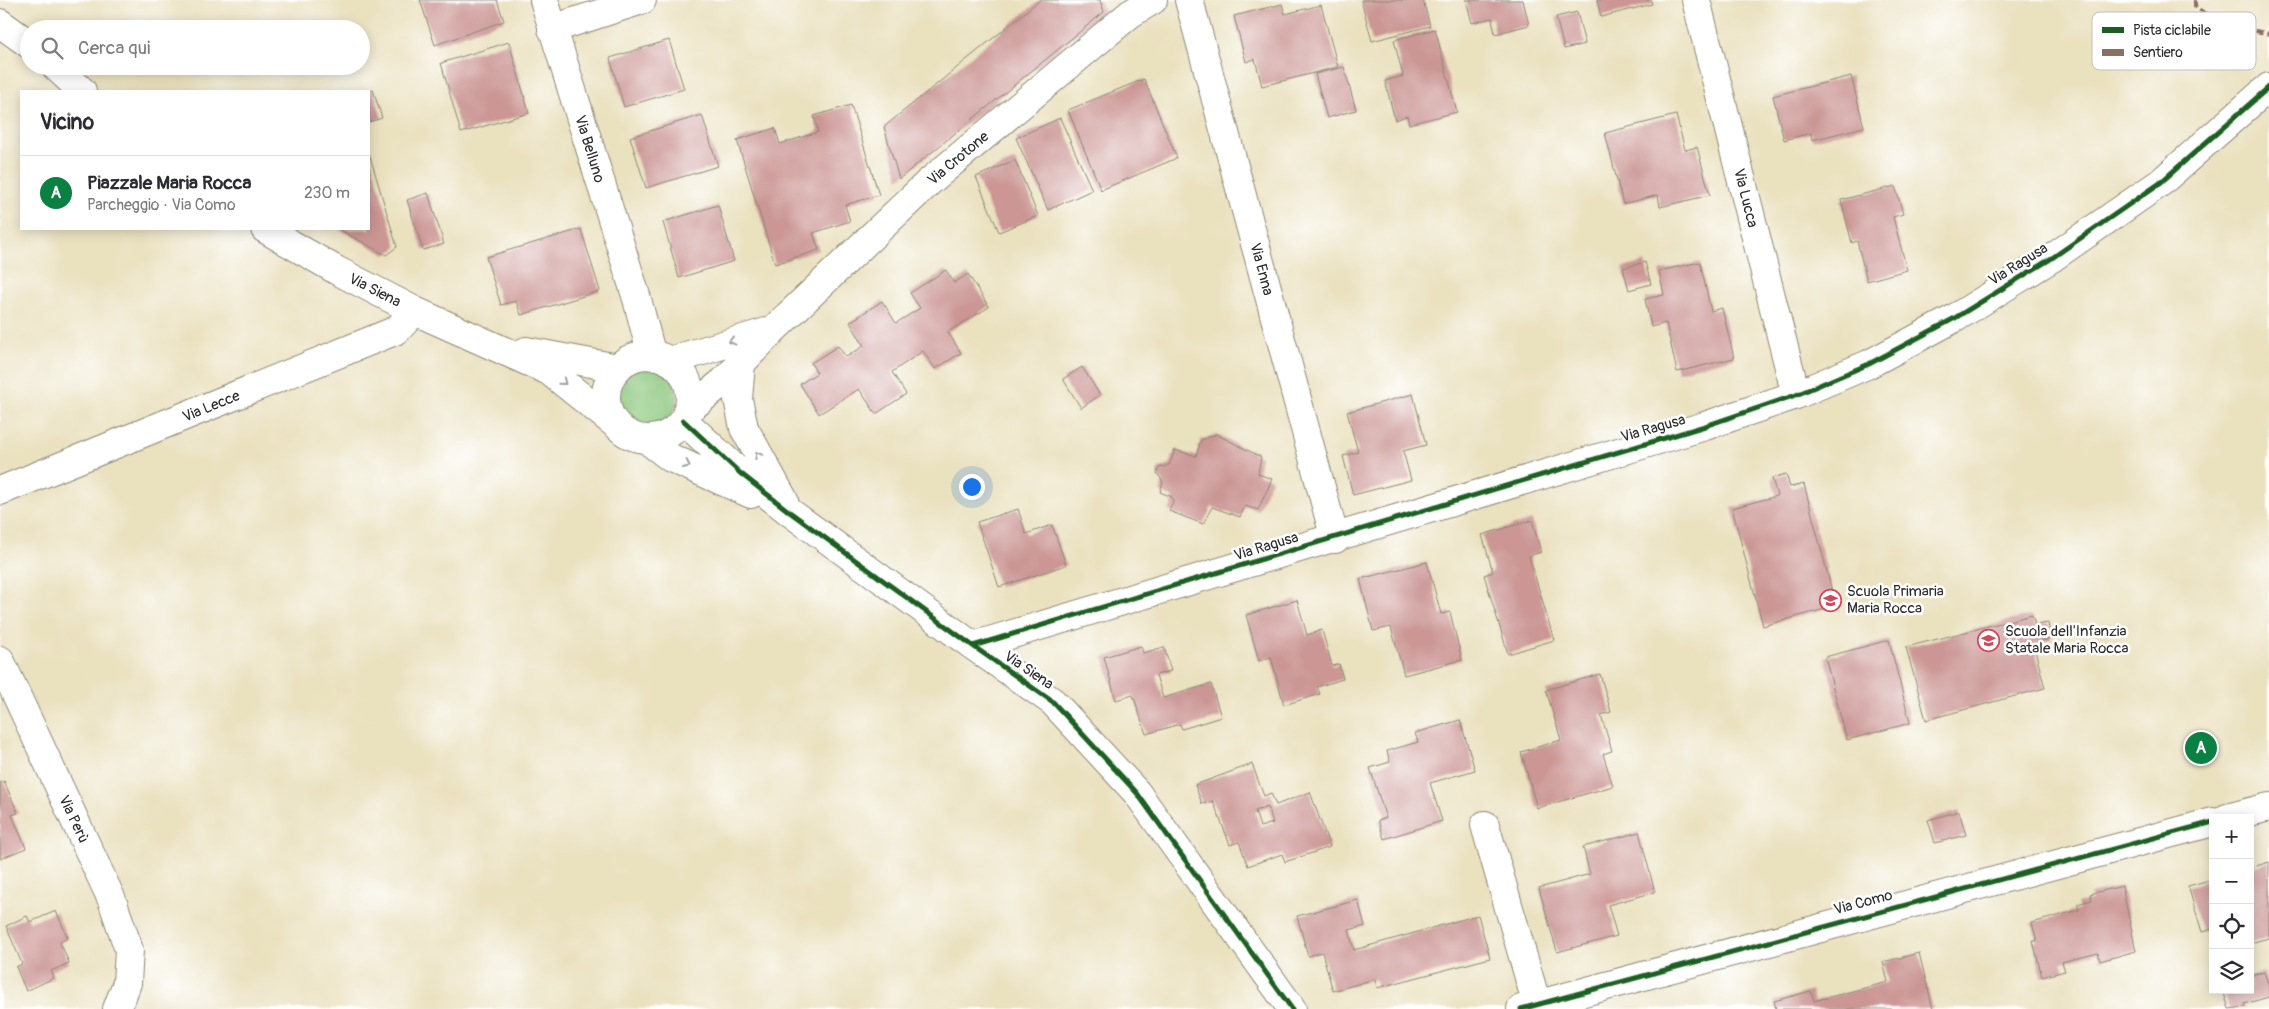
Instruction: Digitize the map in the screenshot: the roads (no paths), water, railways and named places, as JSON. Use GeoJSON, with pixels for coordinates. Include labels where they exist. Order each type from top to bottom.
{"type":"FeatureCollection","features":[{"type":"Feature","properties":{"kind":"street","name":"Via Belluno"},"geometry":{"type":"LineString","coordinates":[[544,0],[637,299],[629,332],[641,362]]}},
{"type":"Feature","properties":{"kind":"street"},"geometry":{"type":"LineString","coordinates":[[552,29],[642,0]]}},
{"type":"Feature","properties":{"kind":"street","name":"Via Crotone"},"geometry":{"type":"LineString","coordinates":[[685,415],[724,381],[774,330],[929,182],[1127,7],[1153,0]]}},
{"type":"Feature","properties":{"kind":"street","name":"Via Enna"},"geometry":{"type":"LineString","coordinates":[[1189,0],[1335,539]]}},
{"type":"Feature","properties":{"kind":"street","name":"Via Lucca"},"geometry":{"type":"LineString","coordinates":[[1696,0],[1796,395]]}},
{"type":"Feature","properties":{"kind":"street"},"geometry":{"type":"LineString","coordinates":[[0,23],[20,37]]}},
{"type":"Feature","properties":{"kind":"street"},"geometry":{"type":"LineString","coordinates":[[65,75],[81,90]]}},
{"type":"Feature","properties":{"kind":"street","name":"Via Ragusa"},"geometry":{"type":"LineString","coordinates":[[973,646],[1335,539],[1705,426],[1796,395],[1869,364],[1938,327],[2052,258],[2160,183],[2269,87]]}},
{"type":"Feature","properties":{"kind":"street","name":"Via Siena"},"geometry":{"type":"LineString","coordinates":[[268,230],[336,270],[415,311],[549,371],[619,427]]}},
{"type":"Feature","properties":{"kind":"street","name":"Via Lecce"},"geometry":{"type":"LineString","coordinates":[[0,491],[398,330],[415,311]]}},
{"type":"Feature","properties":{"kind":"street","name":"Via Crotone"},"geometry":{"type":"LineString","coordinates":[[641,362],[774,330]]}},
{"type":"Feature","properties":{"kind":"street","name":"Via Siena"},"geometry":{"type":"LineString","coordinates":[[489,344],[641,362]]}},
{"type":"Feature","properties":{"kind":"street"},"geometry":{"type":"LineString","coordinates":[[641,362],[684,375],[688,385],[690,403],[685,415],[668,434],[658,438],[646,439],[631,436],[619,427],[609,410],[608,385],[641,362]]}},
{"type":"Feature","properties":{"kind":"street"},"geometry":{"type":"LineString","coordinates":[[741,364],[738,399],[744,428],[791,512]]}},
{"type":"Feature","properties":{"kind":"street","name":"Via Siena"},"geometry":{"type":"LineString","coordinates":[[685,415],[740,473],[973,646],[1053,702],[1137,792],[1292,1009]]}},
{"type":"Feature","properties":{"kind":"street","name":"Via Siena"},"geometry":{"type":"LineString","coordinates":[[646,439],[672,458],[791,512]]}},
{"type":"Feature","properties":{"kind":"street","name":"Via Perù"},"geometry":{"type":"LineString","coordinates":[[0,660],[112,900],[129,950],[127,983],[116,1009]]}},
{"type":"Feature","properties":{"kind":"street"},"geometry":{"type":"LineString","coordinates":[[2242,814],[2269,807]]}},
{"type":"Feature","properties":{"kind":"street","name":"Via Como"},"geometry":{"type":"LineString","coordinates":[[1485,825],[1529,1007],[2209,823]]}},
{"type":"Feature","properties":{"kind":"place","name":"Scuola Primaria Maria Rocca"},"geometry":{"type":"Point","coordinates":[1831,600]}},
{"type":"Feature","properties":{"kind":"place","name":"Scuola dell'Infanzia Statale Maria Rocca"},"geometry":{"type":"Point","coordinates":[1989,640]}},
{"type":"Feature","properties":{"kind":"place","name":"Piazzale Maria Rocca"},"geometry":{"type":"Point","coordinates":[2201,748]}}]}
